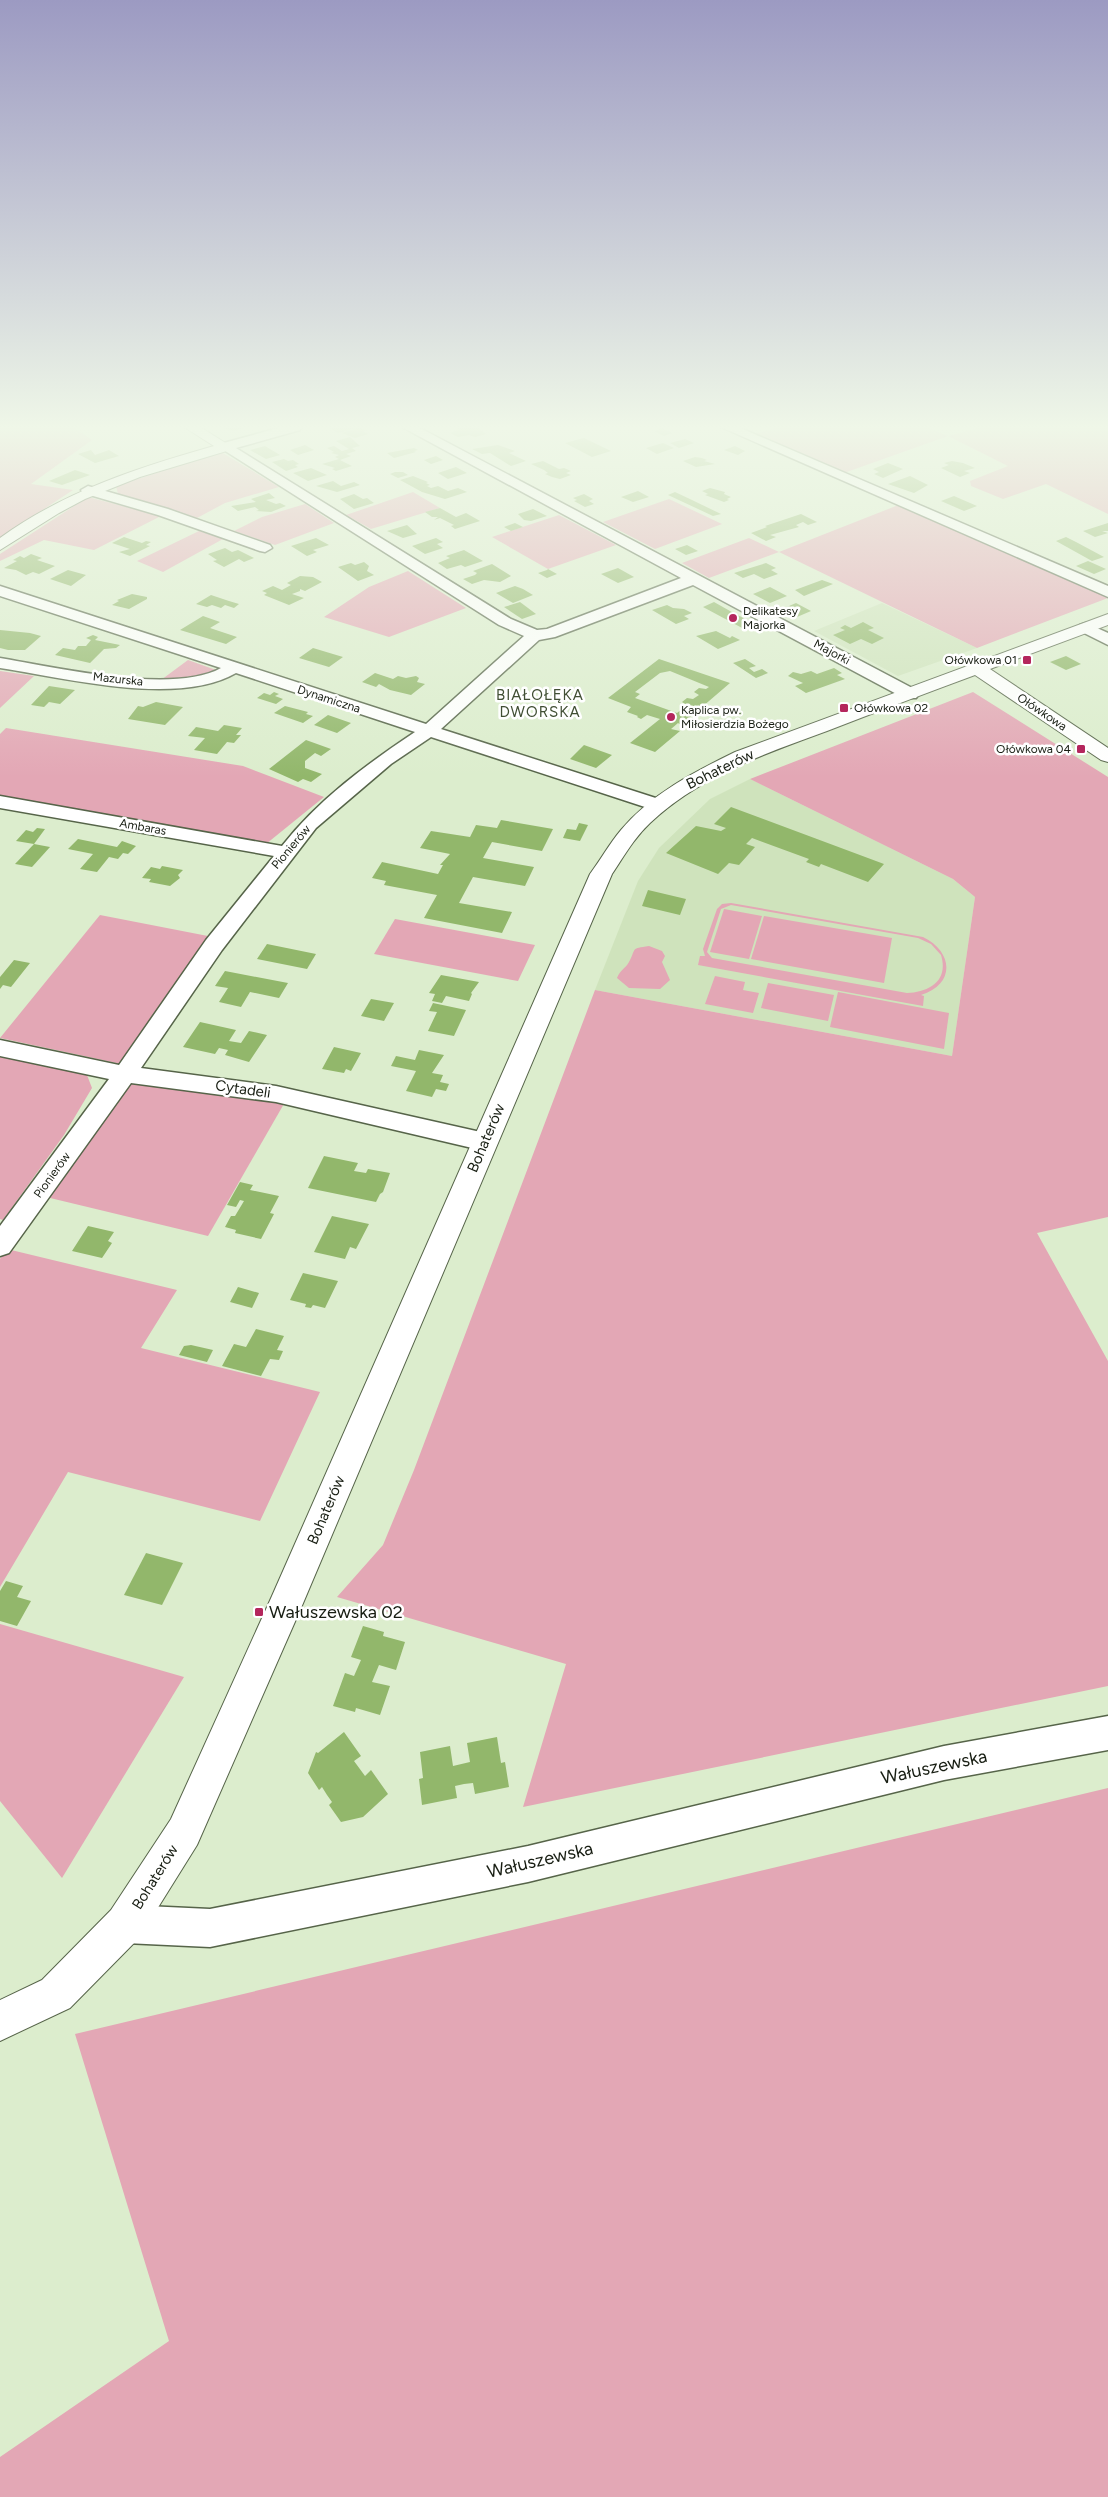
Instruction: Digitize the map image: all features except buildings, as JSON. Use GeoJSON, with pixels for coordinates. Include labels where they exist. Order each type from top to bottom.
{"type":"FeatureCollection","features":[{"type":"Feature","properties":{"kind":"street"},"geometry":{"type":"LineString","coordinates":[[252,544],[265,548]]}},
{"type":"Feature","properties":{"kind":"street"},"geometry":{"type":"LineString","coordinates":[[379,544],[505,622],[521,631],[536,635]]}},
{"type":"Feature","properties":{"kind":"street","name":"Majorki"},"geometry":{"type":"LineString","coordinates":[[627,544],[910,694]]}},
{"type":"Feature","properties":{"kind":"street"},"geometry":{"type":"LineString","coordinates":[[996,544],[1108,592]]}},
{"type":"Feature","properties":{"kind":"street","name":"Pionierów"},"geometry":{"type":"LineString","coordinates":[[0,1246],[126,1074],[214,945],[285,852],[309,824],[370,772],[428,731],[536,635],[549,634],[694,579]]}},
{"type":"Feature","properties":{"kind":"street","name":"Dynamiczna"},"geometry":{"type":"LineString","coordinates":[[0,591],[658,805]]}},
{"type":"Feature","properties":{"kind":"street","name":"Bohaterów"},"geometry":{"type":"LineString","coordinates":[[125,1924],[148,1891],[184,1832],[284,1608],[601,874],[629,834],[658,805],[694,780],[742,756],[1108,619]]}},
{"type":"Feature","properties":{"kind":"street"},"geometry":{"type":"LineString","coordinates":[[1086,628],[1108,640]]}},
{"type":"Feature","properties":{"kind":"street","name":"Mazurska"},"geometry":{"type":"LineString","coordinates":[[0,664],[132,682],[174,682],[214,678],[234,668]]}},
{"type":"Feature","properties":{"kind":"street","name":"Ołówkowa"},"geometry":{"type":"LineString","coordinates":[[977,668],[1108,756]]}},
{"type":"Feature","properties":{"kind":"street","name":"Ambaras"},"geometry":{"type":"LineString","coordinates":[[0,802],[285,852]]}},
{"type":"Feature","properties":{"kind":"street","name":"Cytadeli"},"geometry":{"type":"LineString","coordinates":[[0,1048],[126,1074],[276,1094],[485,1142]]}},
{"type":"Feature","properties":{"kind":"street","name":"Wałuszewska"},"geometry":{"type":"LineString","coordinates":[[125,1924],[210,1928],[528,1864],[944,1763],[1108,1733]]}},
{"type":"Feature","properties":{"kind":"street"},"geometry":{"type":"LineString","coordinates":[[0,2021],[56,1994],[125,1924]]}},
{"type":"Feature","properties":{"kind":"shaded area"},"geometry":{"type":"Polygon","coordinates":[[[16,544],[37,544],[0,561],[0,554],[16,544]]]}},
{"type":"Feature","properties":{"kind":"shaded area"},"geometry":{"type":"Polygon","coordinates":[[[62,544],[107,544],[94,550],[62,544]]]}},
{"type":"Feature","properties":{"kind":"shaded area"},"geometry":{"type":"Polygon","coordinates":[[[173,544],[215,544],[163,572],[137,561],[173,544]]]}},
{"type":"Feature","properties":{"kind":"shaded area"},"geometry":{"type":"Polygon","coordinates":[[[503,544],[616,545],[548,569],[503,544]]]}},
{"type":"Feature","properties":{"kind":"shaded area"},"geometry":{"type":"Polygon","coordinates":[[[644,544],[670,544],[655,549],[644,544]]]}},
{"type":"Feature","properties":{"kind":"shaded area"},"geometry":{"type":"Polygon","coordinates":[[[734,544],[761,544],[779,552],[709,578],[682,563],[734,544]]]}},
{"type":"Feature","properties":{"kind":"shaded area"},"geometry":{"type":"Polygon","coordinates":[[[801,544],[991,544],[1108,595],[1108,598],[977,648],[779,552],[801,544]]]}},
{"type":"Feature","properties":{"kind":"shaded area"},"geometry":{"type":"Polygon","coordinates":[[[408,571],[466,608],[389,637],[324,617],[369,587],[408,571]]]}},
{"type":"Feature","properties":{"kind":"shaded area"},"geometry":{"type":"Polygon","coordinates":[[[882,603],[977,648],[898,676],[814,631],[882,603]]]}},
{"type":"Feature","properties":{"kind":"shaded area"},"geometry":{"type":"Polygon","coordinates":[[[188,660],[216,670],[203,675],[161,680],[188,660]]]}},
{"type":"Feature","properties":{"kind":"shaded area"},"geometry":{"type":"Polygon","coordinates":[[[0,671],[34,676],[0,708],[0,671]]]}},
{"type":"Feature","properties":{"kind":"shaded area"},"geometry":{"type":"Polygon","coordinates":[[[973,692],[1108,777],[1108,1217],[1037,1233],[1108,1361],[1108,1686],[523,1807],[566,1664],[337,1597],[383,1545],[414,1470],[595,990],[952,1056],[975,897],[953,879],[750,779],[973,692]]]}},
{"type":"Feature","properties":{"kind":"shaded area"},"geometry":{"type":"Polygon","coordinates":[[[6,728],[243,766],[324,797],[266,844],[0,798],[0,734],[6,728]]]}},
{"type":"Feature","properties":{"kind":"shaded area"},"geometry":{"type":"Polygon","coordinates":[[[750,779],[953,879],[975,897],[952,1056],[595,990],[638,881],[659,848],[710,799],[750,779]]]}},
{"type":"Feature","properties":{"kind":"shaded area"},"geometry":{"type":"Polygon","coordinates":[[[731,903],[923,937],[941,951],[945,959],[945,976],[940,984],[921,995],[924,996],[923,1006],[698,965],[700,956],[705,956],[703,949],[717,909],[722,904],[731,903]],[[731,905],[721,909],[707,952],[712,958],[907,993],[930,987],[940,978],[942,972],[941,955],[931,944],[918,938],[731,905]]]}},
{"type":"Feature","properties":{"kind":"shaded area"},"geometry":{"type":"Polygon","coordinates":[[[724,909],[762,916],[749,959],[710,952],[724,909]]]}},
{"type":"Feature","properties":{"kind":"shaded area"},"geometry":{"type":"Polygon","coordinates":[[[100,915],[213,937],[121,1064],[0,1038],[100,915]]]}},
{"type":"Feature","properties":{"kind":"shaded area"},"geometry":{"type":"Polygon","coordinates":[[[764,916],[892,938],[884,983],[751,959],[764,916]]]}},
{"type":"Feature","properties":{"kind":"shaded area"},"geometry":{"type":"Polygon","coordinates":[[[395,919],[535,945],[518,981],[374,954],[395,919]]]}},
{"type":"Feature","properties":{"kind":"shaded area"},"geometry":{"type":"Polygon","coordinates":[[[649,946],[662,951],[665,956],[662,962],[670,980],[660,989],[629,988],[617,978],[618,975],[628,964],[635,950],[649,946]]]}},
{"type":"Feature","properties":{"kind":"shaded area"},"geometry":{"type":"Polygon","coordinates":[[[715,976],[745,982],[743,990],[759,993],[753,1013],[705,1004],[715,976]]]}},
{"type":"Feature","properties":{"kind":"shaded area"},"geometry":{"type":"Polygon","coordinates":[[[768,983],[834,995],[828,1021],[761,1008],[768,983]]]}},
{"type":"Feature","properties":{"kind":"shaded area"},"geometry":{"type":"Polygon","coordinates":[[[838,992],[949,1013],[944,1049],[830,1027],[838,992]]]}},
{"type":"Feature","properties":{"kind":"shaded area"},"geometry":{"type":"Polygon","coordinates":[[[0,1056],[87,1075],[92,1088],[64,1135],[3,1220],[0,1219],[0,1056]]]}},
{"type":"Feature","properties":{"kind":"shaded area"},"geometry":{"type":"Polygon","coordinates":[[[129,1082],[285,1102],[208,1236],[46,1197],[129,1082]]]}},
{"type":"Feature","properties":{"kind":"shaded area"},"geometry":{"type":"Polygon","coordinates":[[[7,1249],[177,1290],[141,1348],[320,1392],[260,1521],[68,1472],[0,1587],[0,1259],[7,1249]]]}},
{"type":"Feature","properties":{"kind":"shaded area"},"geometry":{"type":"Polygon","coordinates":[[[0,1624],[184,1677],[62,1878],[0,1801],[0,1624]]]}},
{"type":"Feature","properties":{"kind":"shaded area"},"geometry":{"type":"Polygon","coordinates":[[[1108,1788],[1108,2497],[0,2497],[0,2457],[169,2341],[75,2034],[1108,1788]]]}},
{"type":"Feature","properties":{"kind":"place","name":"Delikatesy Majorka"},"geometry":{"type":"Point","coordinates":[733,618]}},
{"type":"Feature","properties":{"kind":"place","name":"Ołówkowa 01"},"geometry":{"type":"Point","coordinates":[1027,660]}},
{"type":"Feature","properties":{"kind":"place","name":"Ołówkowa 02"},"geometry":{"type":"Point","coordinates":[844,708]}},
{"type":"Feature","properties":{"kind":"place","name":"Kaplica pw. Miłosierdzia Bożego"},"geometry":{"type":"Point","coordinates":[671,717]}},
{"type":"Feature","properties":{"kind":"place","name":"Ołówkowa 04"},"geometry":{"type":"Point","coordinates":[1081,749]}},
{"type":"Feature","properties":{"kind":"place","name":"Wałuszewska 02"},"geometry":{"type":"Point","coordinates":[259,1612]}},
{"type":"Feature","properties":{"kind":"district","name":"BIAŁOŁĘKA DWORSKA"},"geometry":{"type":"Point","coordinates":[540,704]}}]}
